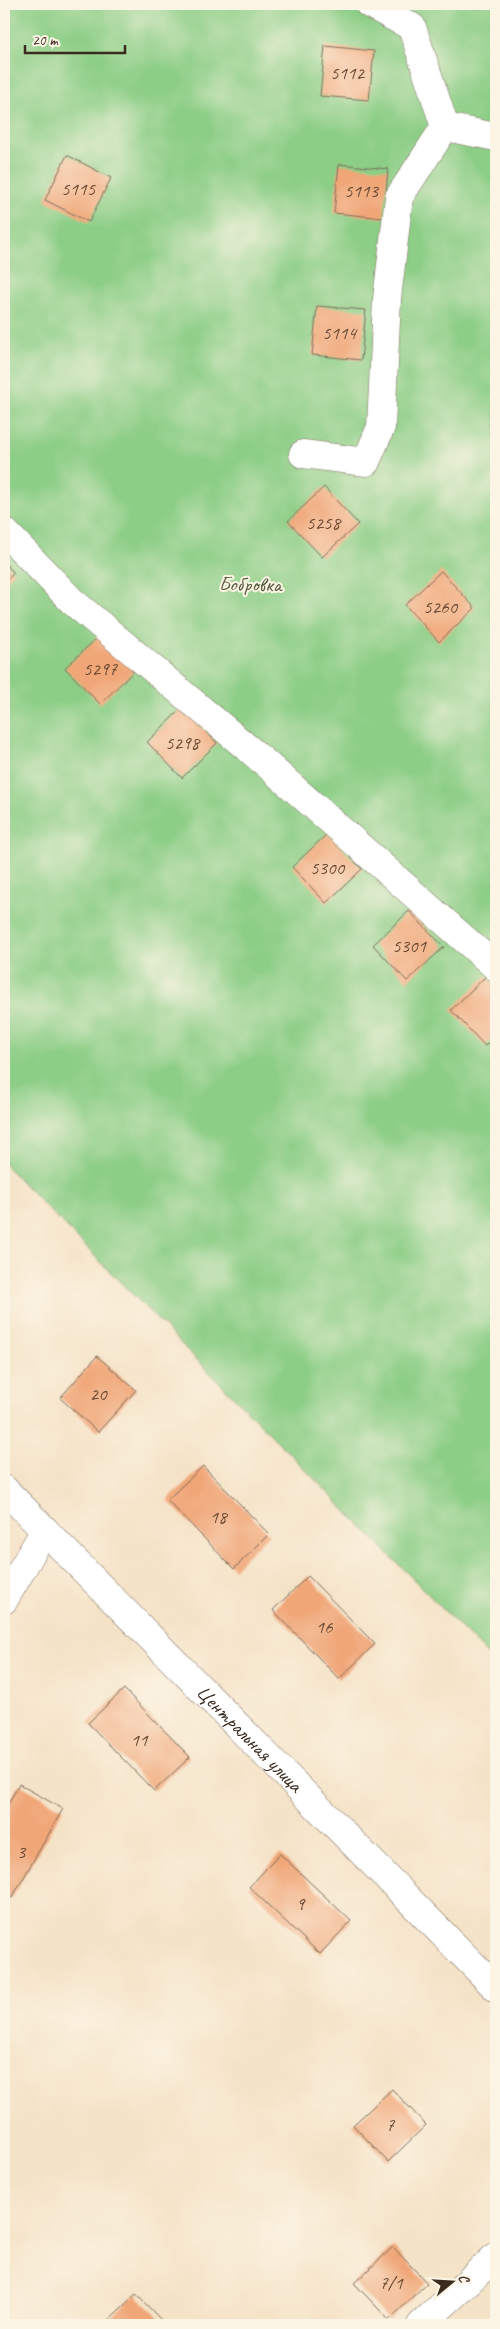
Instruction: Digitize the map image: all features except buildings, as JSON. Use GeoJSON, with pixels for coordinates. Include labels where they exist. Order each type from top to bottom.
{"type":"FeatureCollection","features":[{"type":"Feature","properties":{"kind":"street"},"geometry":{"type":"LineString","coordinates":[[368,4],[412,27],[445,127]]}},
{"type":"Feature","properties":{"kind":"street"},"geometry":{"type":"LineString","coordinates":[[445,127],[496,137]]}},
{"type":"Feature","properties":{"kind":"street"},"geometry":{"type":"LineString","coordinates":[[304,454],[366,462],[381,427],[387,298],[399,196],[445,127]]}},
{"type":"Feature","properties":{"kind":"street"},"geometry":{"type":"LineString","coordinates":[[4,530],[72,600],[264,762],[496,967]]}},
{"type":"Feature","properties":{"kind":"street","name":"Центральная улица"},"geometry":{"type":"LineString","coordinates":[[4,1489],[496,1988]]}},
{"type":"Feature","properties":{"kind":"street"},"geometry":{"type":"LineString","coordinates":[[4,1600],[46,1530]]}},
{"type":"Feature","properties":{"kind":"street"},"geometry":{"type":"LineString","coordinates":[[421,2325],[496,2256]]}},
{"type":"Feature","properties":{"kind":"green space","name":"Бобровка"},"geometry":{"type":"Polygon","coordinates":[[[4,4],[496,4],[496,1663],[4,1164],[4,4]]]}}]}
